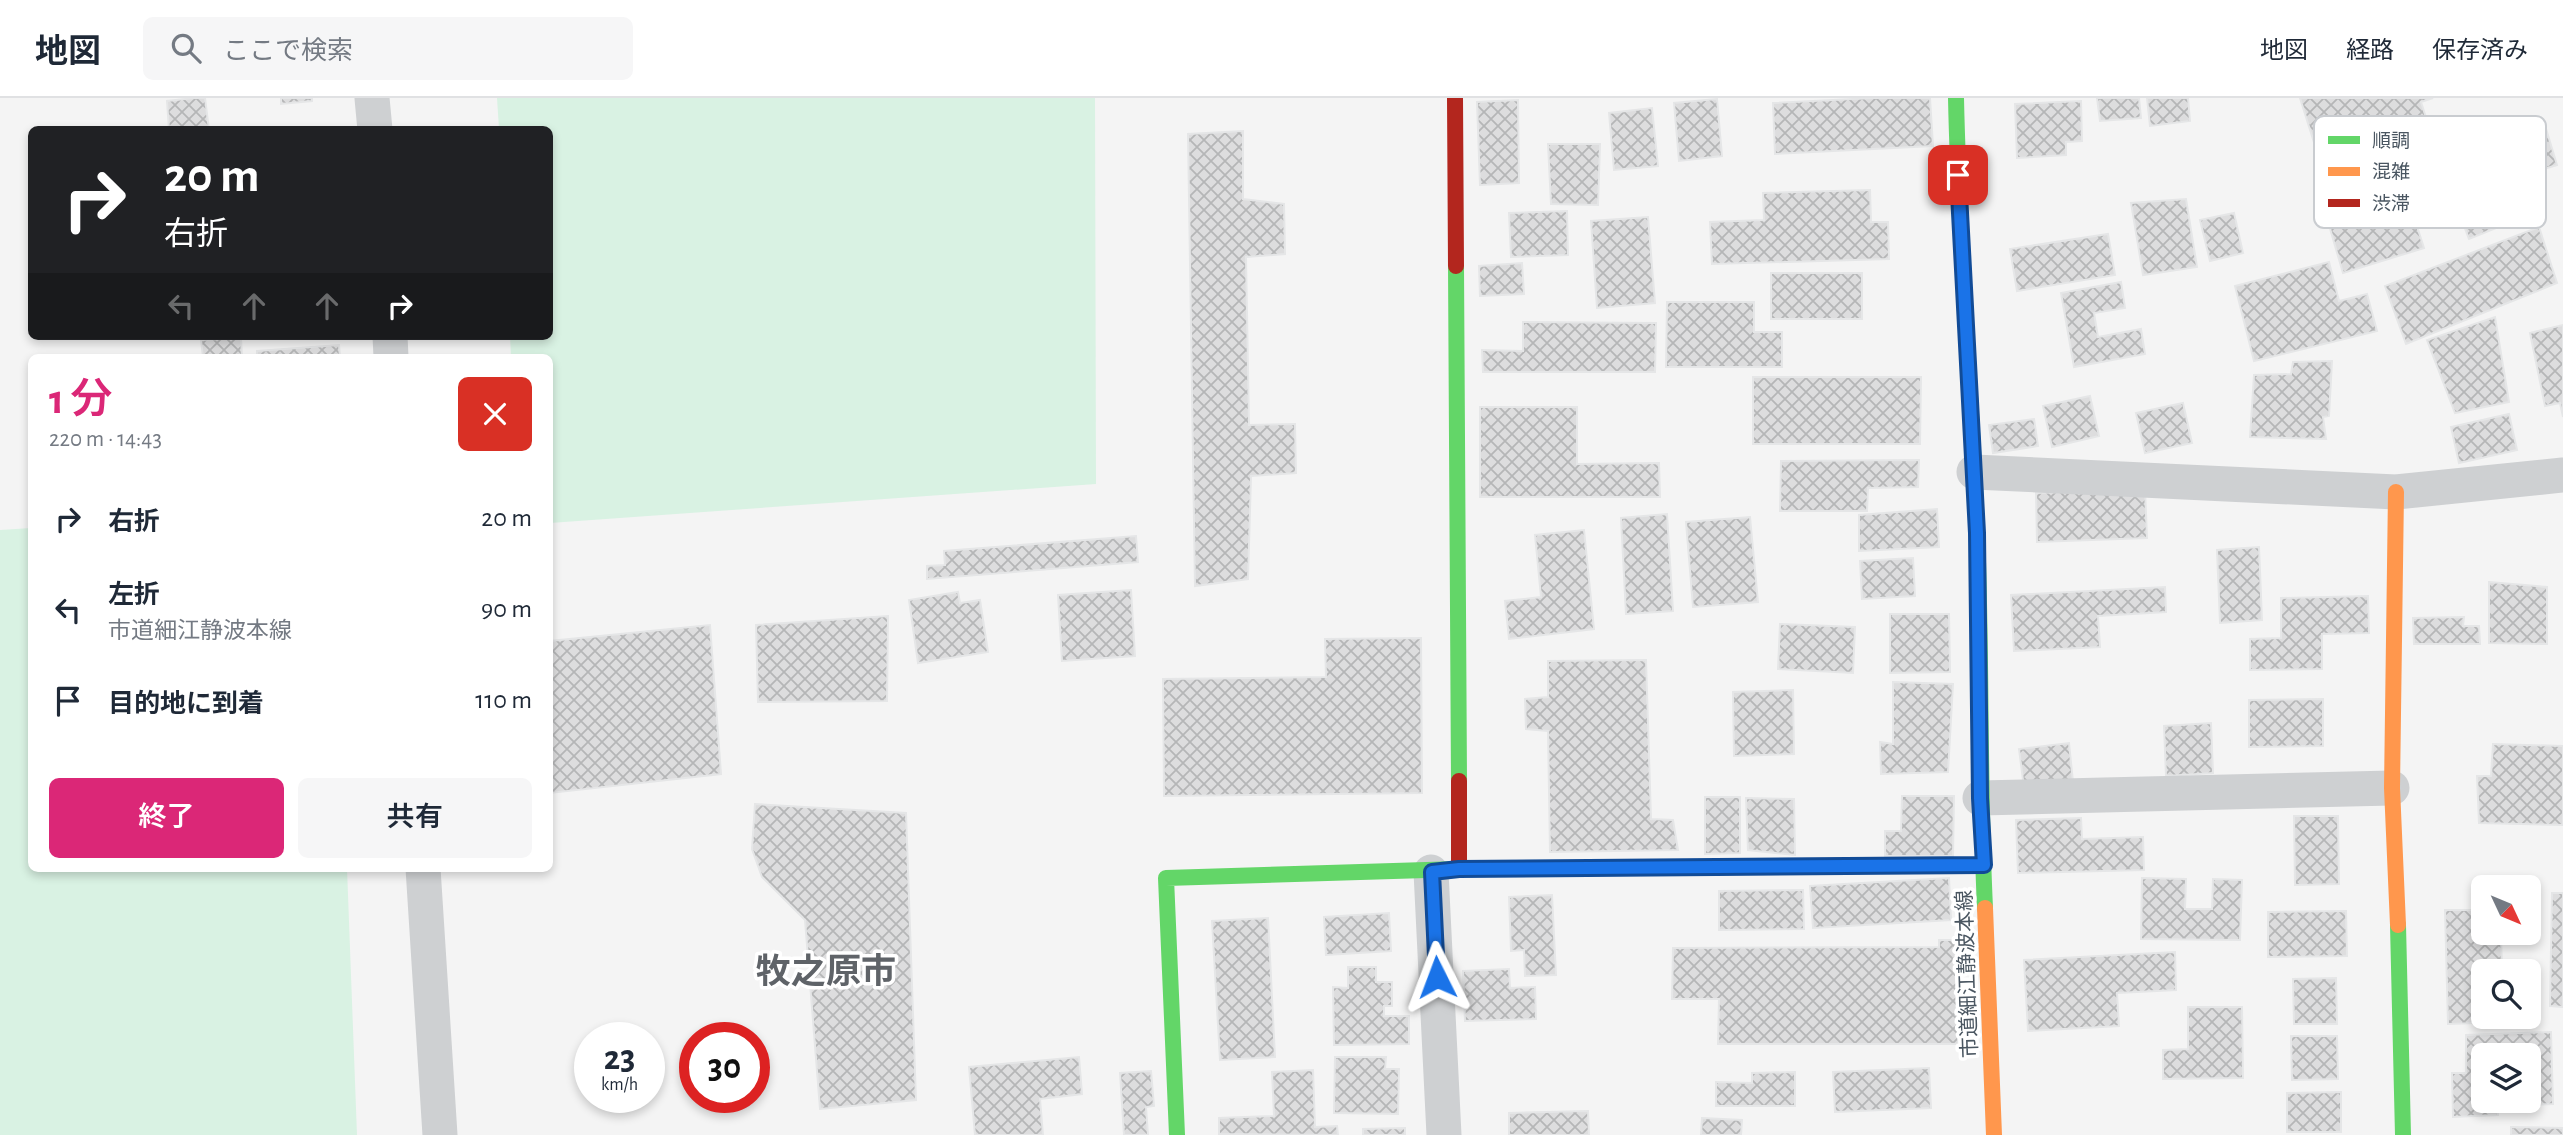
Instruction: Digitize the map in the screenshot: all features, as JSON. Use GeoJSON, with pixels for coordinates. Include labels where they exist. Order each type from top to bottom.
{"type":"FeatureCollection","features":[{"type":"Feature","properties":{"kind":"street"},"geometry":{"type":"LineString","coordinates":[[372,98],[375,126]]}},
{"type":"Feature","properties":{"kind":"street"},"geometry":{"type":"LineString","coordinates":[[1444,1135],[1455,98]]}},
{"type":"Feature","properties":{"kind":"street","name":"市道細江静波本線"},"geometry":{"type":"LineString","coordinates":[[1956,98],[1958,201],[1977,533],[1980,798],[1994,1135]]}},
{"type":"Feature","properties":{"kind":"street"},"geometry":{"type":"LineString","coordinates":[[1974,472],[2396,492],[2563,475]]}},
{"type":"Feature","properties":{"kind":"street"},"geometry":{"type":"LineString","coordinates":[[2396,492],[2392,788],[2402,1037],[2403,1135]]}},
{"type":"Feature","properties":{"kind":"street"},"geometry":{"type":"LineString","coordinates":[[1980,798],[2392,788]]}},
{"type":"Feature","properties":{"kind":"street"},"geometry":{"type":"LineString","coordinates":[[1177,1135],[1166,877],[1984,865]]}},
{"type":"Feature","properties":{"kind":"street"},"geometry":{"type":"LineString","coordinates":[[423,872],[440,1135]]}},
{"type":"Feature","properties":{"kind":"green space"},"geometry":{"type":"Polygon","coordinates":[[[497,98],[1095,98],[1096,484],[553,523],[553,354],[511,354],[510,340],[553,340],[553,126],[499,126],[497,98]]]}},
{"type":"Feature","properties":{"kind":"green space"},"geometry":{"type":"Polygon","coordinates":[[[28,528],[28,872],[347,872],[357,1135],[0,1135],[0,530],[28,528]]]}},
{"type":"Feature","properties":{"kind":"building"},"geometry":{"type":"Polygon","coordinates":[[[205,98],[208,126],[169,126],[167,101],[205,98]]]}},
{"type":"Feature","properties":{"kind":"building"},"geometry":{"type":"Polygon","coordinates":[[[281,98],[312,98],[312,101],[281,104],[281,98]]]}},
{"type":"Feature","properties":{"kind":"building"},"geometry":{"type":"Polygon","coordinates":[[[1930,98],[1933,146],[1775,154],[1773,103],[1930,98]]]}},
{"type":"Feature","properties":{"kind":"building"},"geometry":{"type":"Polygon","coordinates":[[[2097,98],[2139,98],[2141,118],[2100,121],[2097,98]]]}},
{"type":"Feature","properties":{"kind":"building"},"geometry":{"type":"Polygon","coordinates":[[[2147,98],[2188,98],[2190,121],[2150,126],[2147,98]]]}},
{"type":"Feature","properties":{"kind":"building"},"geometry":{"type":"Polygon","coordinates":[[[2300,98],[2433,98],[2421,102],[2426,116],[2314,116],[2314,142],[2300,98]]]}},
{"type":"Feature","properties":{"kind":"building"},"geometry":{"type":"Polygon","coordinates":[[[1717,99],[1722,156],[1679,161],[1674,103],[1717,99]]]}},
{"type":"Feature","properties":{"kind":"building"},"geometry":{"type":"Polygon","coordinates":[[[1518,100],[1519,183],[1480,185],[1477,102],[1518,100]]]}},
{"type":"Feature","properties":{"kind":"building"},"geometry":{"type":"Polygon","coordinates":[[[2081,101],[2082,141],[2066,142],[2066,155],[2017,158],[2015,104],[2081,101]]]}},
{"type":"Feature","properties":{"kind":"building"},"geometry":{"type":"Polygon","coordinates":[[[1652,108],[1658,166],[1614,170],[1609,113],[1652,108]]]}},
{"type":"Feature","properties":{"kind":"building"},"geometry":{"type":"Polygon","coordinates":[[[2546,129],[2557,165],[2546,168],[2546,129]]]}},
{"type":"Feature","properties":{"kind":"building"},"geometry":{"type":"Polygon","coordinates":[[[1243,131],[1243,199],[1284,204],[1285,254],[1246,257],[1249,425],[1295,424],[1296,473],[1251,476],[1248,579],[1195,586],[1188,134],[1243,131]]]}},
{"type":"Feature","properties":{"kind":"building"},"geometry":{"type":"Polygon","coordinates":[[[1548,144],[1600,144],[1598,205],[1551,204],[1548,144]]]}},
{"type":"Feature","properties":{"kind":"building"},"geometry":{"type":"Polygon","coordinates":[[[1870,190],[1871,222],[1888,222],[1889,259],[1712,264],[1710,222],[1764,220],[1763,193],[1870,190]]]}},
{"type":"Feature","properties":{"kind":"building"},"geometry":{"type":"Polygon","coordinates":[[[2186,199],[2197,267],[2143,275],[2131,203],[2186,199]]]}},
{"type":"Feature","properties":{"kind":"building"},"geometry":{"type":"Polygon","coordinates":[[[1567,211],[1568,255],[1511,257],[1509,213],[1567,211]]]}},
{"type":"Feature","properties":{"kind":"building"},"geometry":{"type":"Polygon","coordinates":[[[2234,213],[2243,253],[2210,261],[2200,220],[2234,213]]]}},
{"type":"Feature","properties":{"kind":"building"},"geometry":{"type":"Polygon","coordinates":[[[1648,217],[1655,303],[1597,308],[1591,221],[1648,217]]]}},
{"type":"Feature","properties":{"kind":"building"},"geometry":{"type":"Polygon","coordinates":[[[2330,228],[2418,228],[2424,248],[2343,273],[2330,228]]]}},
{"type":"Feature","properties":{"kind":"building"},"geometry":{"type":"Polygon","coordinates":[[[2465,228],[2496,228],[2469,239],[2465,228]]]}},
{"type":"Feature","properties":{"kind":"building"},"geometry":{"type":"Polygon","coordinates":[[[2536,228],[2539,228],[2557,283],[2406,344],[2385,286],[2536,228]]]}},
{"type":"Feature","properties":{"kind":"building"},"geometry":{"type":"Polygon","coordinates":[[[2108,234],[2115,275],[2017,291],[2010,249],[2108,234]]]}},
{"type":"Feature","properties":{"kind":"building"},"geometry":{"type":"Polygon","coordinates":[[[2329,262],[2339,301],[2367,294],[2377,331],[2254,361],[2235,286],[2329,262]]]}},
{"type":"Feature","properties":{"kind":"building"},"geometry":{"type":"Polygon","coordinates":[[[1522,263],[1524,294],[1480,296],[1479,266],[1522,263]]]}},
{"type":"Feature","properties":{"kind":"building"},"geometry":{"type":"Polygon","coordinates":[[[1771,273],[1862,273],[1862,319],[1771,319],[1771,273]]]}},
{"type":"Feature","properties":{"kind":"building"},"geometry":{"type":"Polygon","coordinates":[[[2121,282],[2125,308],[2094,313],[2098,337],[2141,329],[2145,354],[2074,367],[2061,293],[2121,282]]]}},
{"type":"Feature","properties":{"kind":"building"},"geometry":{"type":"Polygon","coordinates":[[[1667,302],[1754,302],[1754,332],[1782,332],[1782,367],[1666,367],[1667,302]]]}},
{"type":"Feature","properties":{"kind":"building"},"geometry":{"type":"Polygon","coordinates":[[[2495,317],[2509,402],[2455,413],[2427,340],[2495,317]]]}},
{"type":"Feature","properties":{"kind":"building"},"geometry":{"type":"Polygon","coordinates":[[[1523,322],[1656,323],[1655,372],[1483,372],[1482,350],[1523,351],[1523,322]]]}},
{"type":"Feature","properties":{"kind":"building"},"geometry":{"type":"Polygon","coordinates":[[[2563,325],[2563,417],[2560,403],[2545,406],[2530,333],[2563,325]]]}},
{"type":"Feature","properties":{"kind":"building"},"geometry":{"type":"Polygon","coordinates":[[[201,340],[241,340],[242,354],[203,354],[201,340]]]}},
{"type":"Feature","properties":{"kind":"building"},"geometry":{"type":"Polygon","coordinates":[[[339,345],[340,354],[257,354],[257,351],[339,345]]]}},
{"type":"Feature","properties":{"kind":"building"},"geometry":{"type":"Polygon","coordinates":[[[2332,361],[2329,416],[2323,417],[2326,439],[2250,437],[2254,375],[2291,374],[2293,362],[2332,361]]]}},
{"type":"Feature","properties":{"kind":"building"},"geometry":{"type":"Polygon","coordinates":[[[1753,377],[1921,377],[1920,444],[1753,444],[1753,377]]]}},
{"type":"Feature","properties":{"kind":"building"},"geometry":{"type":"Polygon","coordinates":[[[2090,396],[2099,436],[2052,447],[2043,406],[2090,396]]]}},
{"type":"Feature","properties":{"kind":"building"},"geometry":{"type":"Polygon","coordinates":[[[2183,403],[2192,443],[2145,453],[2136,413],[2183,403]]]}},
{"type":"Feature","properties":{"kind":"building"},"geometry":{"type":"Polygon","coordinates":[[[1480,407],[1577,407],[1577,464],[1659,463],[1660,497],[1480,497],[1480,407]]]}},
{"type":"Feature","properties":{"kind":"building"},"geometry":{"type":"Polygon","coordinates":[[[2509,414],[2517,450],[2459,463],[2451,427],[2509,414]]]}},
{"type":"Feature","properties":{"kind":"building"},"geometry":{"type":"Polygon","coordinates":[[[2034,419],[2038,446],[1993,453],[1989,425],[2034,419]]]}},
{"type":"Feature","properties":{"kind":"building"},"geometry":{"type":"Polygon","coordinates":[[[1919,460],[1918,487],[1868,488],[1867,511],[1780,511],[1781,461],[1919,460]]]}},
{"type":"Feature","properties":{"kind":"building"},"geometry":{"type":"Polygon","coordinates":[[[2145,489],[2147,538],[2037,542],[2036,493],[2145,489]]]}},
{"type":"Feature","properties":{"kind":"building"},"geometry":{"type":"Polygon","coordinates":[[[1937,509],[1939,547],[1859,551],[1859,515],[1937,509]]]}},
{"type":"Feature","properties":{"kind":"building"},"geometry":{"type":"Polygon","coordinates":[[[1667,514],[1673,611],[1626,614],[1621,518],[1667,514]]]}},
{"type":"Feature","properties":{"kind":"building"},"geometry":{"type":"Polygon","coordinates":[[[1750,517],[1758,602],[1693,607],[1686,522],[1750,517]]]}},
{"type":"Feature","properties":{"kind":"building"},"geometry":{"type":"Polygon","coordinates":[[[1584,530],[1594,629],[1509,639],[1505,601],[1541,597],[1535,535],[1584,530]]]}},
{"type":"Feature","properties":{"kind":"building"},"geometry":{"type":"Polygon","coordinates":[[[1136,536],[1138,562],[927,579],[927,566],[945,565],[944,551],[1136,536]]]}},
{"type":"Feature","properties":{"kind":"building"},"geometry":{"type":"Polygon","coordinates":[[[2259,547],[2262,620],[2220,623],[2217,550],[2259,547]]]}},
{"type":"Feature","properties":{"kind":"building"},"geometry":{"type":"Polygon","coordinates":[[[1913,558],[1915,596],[1862,599],[1860,561],[1913,558]]]}},
{"type":"Feature","properties":{"kind":"building"},"geometry":{"type":"Polygon","coordinates":[[[2489,582],[2547,587],[2547,644],[2489,643],[2489,582]]]}},
{"type":"Feature","properties":{"kind":"building"},"geometry":{"type":"Polygon","coordinates":[[[2165,587],[2166,612],[2098,616],[2100,647],[2014,651],[2011,595],[2165,587]]]}},
{"type":"Feature","properties":{"kind":"building"},"geometry":{"type":"Polygon","coordinates":[[[1131,590],[1135,656],[1062,661],[1058,595],[1131,590]]]}},
{"type":"Feature","properties":{"kind":"building"},"geometry":{"type":"Polygon","coordinates":[[[958,592],[960,603],[980,600],[988,652],[918,663],[909,600],[958,592]]]}},
{"type":"Feature","properties":{"kind":"building"},"geometry":{"type":"Polygon","coordinates":[[[2368,596],[2369,633],[2322,634],[2322,669],[2250,670],[2250,639],[2281,638],[2281,598],[2368,596]]]}},
{"type":"Feature","properties":{"kind":"building"},"geometry":{"type":"Polygon","coordinates":[[[1890,614],[1949,614],[1950,672],[1890,673],[1890,614]]]}},
{"type":"Feature","properties":{"kind":"building"},"geometry":{"type":"Polygon","coordinates":[[[888,616],[887,701],[758,702],[756,625],[888,616]]]}},
{"type":"Feature","properties":{"kind":"building"},"geometry":{"type":"Polygon","coordinates":[[[2464,617],[2463,626],[2479,626],[2480,644],[2414,644],[2413,618],[2464,617]]]}},
{"type":"Feature","properties":{"kind":"building"},"geometry":{"type":"Polygon","coordinates":[[[1780,624],[1855,627],[1853,673],[1778,669],[1780,624]]]}},
{"type":"Feature","properties":{"kind":"building"},"geometry":{"type":"Polygon","coordinates":[[[710,625],[721,774],[553,793],[553,641],[710,625]]]}},
{"type":"Feature","properties":{"kind":"building"},"geometry":{"type":"Polygon","coordinates":[[[1421,638],[1422,793],[1164,796],[1163,679],[1326,677],[1325,639],[1421,638]]]}},
{"type":"Feature","properties":{"kind":"building"},"geometry":{"type":"Polygon","coordinates":[[[1646,660],[1651,819],[1673,820],[1678,850],[1550,852],[1548,731],[1526,729],[1525,699],[1548,697],[1548,661],[1646,660]]]}},
{"type":"Feature","properties":{"kind":"building"},"geometry":{"type":"Polygon","coordinates":[[[1893,682],[1953,684],[1948,772],[1881,774],[1880,742],[1893,744],[1893,682]]]}},
{"type":"Feature","properties":{"kind":"building"},"geometry":{"type":"Polygon","coordinates":[[[1793,690],[1794,754],[1734,756],[1733,692],[1793,690]]]}},
{"type":"Feature","properties":{"kind":"building"},"geometry":{"type":"Polygon","coordinates":[[[2323,699],[2323,746],[2249,747],[2249,700],[2323,699]]]}},
{"type":"Feature","properties":{"kind":"building"},"geometry":{"type":"Polygon","coordinates":[[[2211,723],[2213,773],[2166,776],[2164,726],[2211,723]]]}},
{"type":"Feature","properties":{"kind":"building"},"geometry":{"type":"Polygon","coordinates":[[[2069,743],[2073,782],[2024,788],[2019,749],[2069,743]]]}},
{"type":"Feature","properties":{"kind":"building"},"geometry":{"type":"Polygon","coordinates":[[[2493,744],[2563,746],[2563,825],[2479,823],[2477,776],[2491,776],[2493,744]]]}},
{"type":"Feature","properties":{"kind":"building"},"geometry":{"type":"Polygon","coordinates":[[[1902,796],[1954,796],[1953,856],[1885,856],[1885,831],[1901,831],[1902,796]]]}},
{"type":"Feature","properties":{"kind":"building"},"geometry":{"type":"Polygon","coordinates":[[[1705,797],[1740,797],[1740,853],[1705,854],[1705,797]]]}},
{"type":"Feature","properties":{"kind":"building"},"geometry":{"type":"Polygon","coordinates":[[[1746,798],[1794,799],[1795,855],[1748,850],[1746,798]]]}},
{"type":"Feature","properties":{"kind":"building"},"geometry":{"type":"Polygon","coordinates":[[[755,804],[906,813],[916,1100],[820,1109],[805,920],[762,877],[752,849],[755,804]]]}},
{"type":"Feature","properties":{"kind":"building"},"geometry":{"type":"Polygon","coordinates":[[[2294,816],[2338,816],[2339,884],[2295,885],[2294,816]]]}},
{"type":"Feature","properties":{"kind":"building"},"geometry":{"type":"Polygon","coordinates":[[[2081,818],[2082,839],[2143,837],[2144,870],[2018,873],[2016,820],[2081,818]]]}},
{"type":"Feature","properties":{"kind":"building"},"geometry":{"type":"Polygon","coordinates":[[[1949,878],[1951,920],[1813,928],[1810,886],[1949,878]]]}},
{"type":"Feature","properties":{"kind":"building"},"geometry":{"type":"Polygon","coordinates":[[[2142,878],[2186,879],[2185,909],[2212,909],[2213,879],[2242,880],[2240,940],[2141,939],[2142,878]]]}},
{"type":"Feature","properties":{"kind":"building"},"geometry":{"type":"Polygon","coordinates":[[[1803,890],[1804,929],[1719,930],[1719,891],[1803,890]]]}},
{"type":"Feature","properties":{"kind":"building"},"geometry":{"type":"Polygon","coordinates":[[[2552,893],[2563,893],[2563,1007],[2550,1006],[2552,893]]]}},
{"type":"Feature","properties":{"kind":"building"},"geometry":{"type":"Polygon","coordinates":[[[1552,895],[1556,975],[1525,976],[1524,950],[1511,951],[1509,897],[1552,895]]]}},
{"type":"Feature","properties":{"kind":"building"},"geometry":{"type":"Polygon","coordinates":[[[2445,910],[2471,910],[2471,945],[2501,945],[2502,959],[2471,959],[2471,1023],[2448,1024],[2445,910]]]}},
{"type":"Feature","properties":{"kind":"building"},"geometry":{"type":"Polygon","coordinates":[[[2346,911],[2347,956],[2268,957],[2268,912],[2346,911]]]}},
{"type":"Feature","properties":{"kind":"building"},"geometry":{"type":"Polygon","coordinates":[[[1389,913],[1391,951],[1326,955],[1324,917],[1389,913]]]}},
{"type":"Feature","properties":{"kind":"building"},"geometry":{"type":"Polygon","coordinates":[[[1268,918],[1275,1057],[1220,1060],[1212,921],[1268,918]]]}},
{"type":"Feature","properties":{"kind":"building"},"geometry":{"type":"Polygon","coordinates":[[[1939,940],[1958,940],[1958,1044],[1718,1044],[1719,999],[1672,999],[1673,948],[1939,947],[1939,940]]]}},
{"type":"Feature","properties":{"kind":"building"},"geometry":{"type":"Polygon","coordinates":[[[2175,952],[2176,990],[2117,993],[2119,1026],[2028,1031],[2024,960],[2175,952]]]}},
{"type":"Feature","properties":{"kind":"building"},"geometry":{"type":"Polygon","coordinates":[[[1348,967],[1376,967],[1376,982],[1392,982],[1392,1006],[1384,1006],[1384,1016],[1409,1016],[1409,1044],[1334,1045],[1333,987],[1348,988],[1348,967]]]}},
{"type":"Feature","properties":{"kind":"building"},"geometry":{"type":"Polygon","coordinates":[[[1509,969],[1510,988],[1535,987],[1536,1019],[1465,1021],[1463,971],[1509,969]]]}},
{"type":"Feature","properties":{"kind":"building"},"geometry":{"type":"Polygon","coordinates":[[[2336,978],[2337,1024],[2294,1024],[2293,979],[2336,978]]]}},
{"type":"Feature","properties":{"kind":"building"},"geometry":{"type":"Polygon","coordinates":[[[2188,1007],[2242,1007],[2243,1078],[2163,1079],[2163,1050],[2188,1049],[2188,1007]]]}},
{"type":"Feature","properties":{"kind":"building"},"geometry":{"type":"Polygon","coordinates":[[[2551,1032],[2553,1104],[2541,1104],[2541,1043],[2471,1043],[2471,1113],[2498,1115],[2453,1117],[2452,1073],[2466,1073],[2466,1035],[2551,1032]]]}},
{"type":"Feature","properties":{"kind":"building"},"geometry":{"type":"Polygon","coordinates":[[[2291,1036],[2337,1036],[2338,1079],[2292,1080],[2291,1036]]]}},
{"type":"Feature","properties":{"kind":"building"},"geometry":{"type":"Polygon","coordinates":[[[1079,1057],[1082,1094],[1040,1099],[1043,1135],[975,1135],[969,1067],[1079,1057]]]}},
{"type":"Feature","properties":{"kind":"building"},"geometry":{"type":"Polygon","coordinates":[[[1335,1057],[1386,1057],[1385,1069],[1399,1069],[1398,1114],[1334,1113],[1335,1057]]]}},
{"type":"Feature","properties":{"kind":"building"},"geometry":{"type":"Polygon","coordinates":[[[1929,1068],[1931,1108],[1835,1112],[1833,1072],[1929,1068]]]}},
{"type":"Feature","properties":{"kind":"building"},"geometry":{"type":"Polygon","coordinates":[[[1313,1070],[1315,1127],[1337,1126],[1338,1135],[1219,1134],[1219,1118],[1274,1116],[1272,1072],[1313,1070]]]}},
{"type":"Feature","properties":{"kind":"building"},"geometry":{"type":"Polygon","coordinates":[[[1151,1071],[1154,1106],[1146,1107],[1148,1135],[1124,1135],[1120,1073],[1151,1071]]]}},
{"type":"Feature","properties":{"kind":"building"},"geometry":{"type":"Polygon","coordinates":[[[1795,1072],[1795,1106],[1716,1106],[1716,1082],[1752,1083],[1752,1073],[1795,1072]]]}},
{"type":"Feature","properties":{"kind":"building"},"geometry":{"type":"Polygon","coordinates":[[[2341,1092],[2341,1132],[2287,1132],[2287,1093],[2341,1092]]]}},
{"type":"Feature","properties":{"kind":"building"},"geometry":{"type":"Polygon","coordinates":[[[1588,1111],[1589,1135],[1509,1135],[1509,1113],[1588,1111]]]}},
{"type":"Feature","properties":{"kind":"building"},"geometry":{"type":"Polygon","coordinates":[[[1702,1118],[1742,1120],[1741,1135],[1701,1135],[1702,1118]]]}},
{"type":"Feature","properties":{"kind":"building"},"geometry":{"type":"Polygon","coordinates":[[[2511,1127],[2563,1128],[2563,1135],[2511,1135],[2511,1127]]]}},
{"type":"Feature","properties":{"kind":"building"},"geometry":{"type":"Polygon","coordinates":[[[1405,1128],[1405,1135],[1363,1135],[1363,1129],[1405,1128]]]}},
{"type":"Feature","properties":{"kind":"traffic: fast"},"geometry":{"type":"LineString","coordinates":[[1956,98],[1977,532],[1985,908]]}},
{"type":"Feature","properties":{"kind":"traffic: fast"},"geometry":{"type":"LineString","coordinates":[[1456,266],[1459,781]]}},
{"type":"Feature","properties":{"kind":"traffic: fast"},"geometry":{"type":"LineString","coordinates":[[1177,1135],[1166,878],[1459,869],[1824,866]]}},
{"type":"Feature","properties":{"kind":"traffic: fast"},"geometry":{"type":"LineString","coordinates":[[2398,925],[2403,1135]]}},
{"type":"Feature","properties":{"kind":"traffic: slow"},"geometry":{"type":"LineString","coordinates":[[2396,492],[2392,788],[2398,925]]}},
{"type":"Feature","properties":{"kind":"traffic: slow"},"geometry":{"type":"LineString","coordinates":[[1985,908],[1994,1135]]}},
{"type":"Feature","properties":{"kind":"traffic: jam"},"geometry":{"type":"LineString","coordinates":[[1455,98],[1456,266]]}},
{"type":"Feature","properties":{"kind":"traffic: jam"},"geometry":{"type":"LineString","coordinates":[[1459,781],[1459,869]]}},
{"type":"Feature","properties":{"kind":"traffic: jam"},"geometry":{"type":"LineString","coordinates":[[1824,866],[1984,865]]}},
{"type":"Feature","properties":{"kind":"district","name":"牧之原市"},"geometry":{"type":"Point","coordinates":[826,971]}},
{"type":"Feature","properties":{"kind":"route"},"geometry":{"type":"LineString","coordinates":[[1437,977],[1432,872],[1459,869],[1984,865],[1980,798],[1977,533],[1958,175]]}}]}
